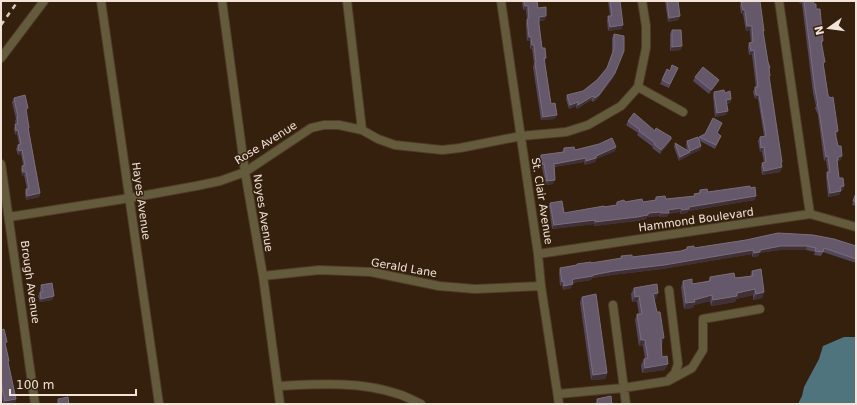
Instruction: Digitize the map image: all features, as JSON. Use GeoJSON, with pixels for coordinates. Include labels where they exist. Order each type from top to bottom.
{"type":"FeatureCollection","features":[{"type":"Feature","properties":{"kind":"street"},"geometry":{"type":"LineString","coordinates":[[1,58],[44,1]]}},
{"type":"Feature","properties":{"kind":"street","name":"Hayes Avenue"},"geometry":{"type":"LineString","coordinates":[[101,1],[159,404]]}},
{"type":"Feature","properties":{"kind":"street","name":"Noyes Avenue"},"geometry":{"type":"LineString","coordinates":[[222,1],[245,172],[263,276],[280,404]]}},
{"type":"Feature","properties":{"kind":"street"},"geometry":{"type":"LineString","coordinates":[[347,1],[362,130]]}},
{"type":"Feature","properties":{"kind":"street","name":"St. Clair Avenue"},"geometry":{"type":"LineString","coordinates":[[500,1],[521,136],[538,254],[541,286],[559,404]]}},
{"type":"Feature","properties":{"kind":"street"},"geometry":{"type":"LineString","coordinates":[[642,1],[646,26],[646,48],[638,87],[683,112]]}},
{"type":"Feature","properties":{"kind":"street"},"geometry":{"type":"LineString","coordinates":[[779,1],[810,214]]}},
{"type":"Feature","properties":{"kind":"street","name":"Rose Avenue"},"geometry":{"type":"LineString","coordinates":[[10,217],[130,198],[220,181],[245,172],[311,128],[324,125],[362,130],[378,139],[395,145],[442,150],[521,136],[566,132],[588,125],[621,106],[638,87]]}},
{"type":"Feature","properties":{"kind":"street","name":"Brough Avenue"},"geometry":{"type":"LineString","coordinates":[[1,164],[10,217],[35,404]]}},
{"type":"Feature","properties":{"kind":"street","name":"Hammond Boulevard"},"geometry":{"type":"LineString","coordinates":[[538,254],[810,214],[856,227]]}},
{"type":"Feature","properties":{"kind":"street","name":"Gerald Lane"},"geometry":{"type":"LineString","coordinates":[[263,276],[319,270],[370,272],[439,286],[475,289],[541,286]]}},
{"type":"Feature","properties":{"kind":"street"},"geometry":{"type":"LineString","coordinates":[[668,381],[675,373],[678,364],[669,290]]}},
{"type":"Feature","properties":{"kind":"street"},"geometry":{"type":"LineString","coordinates":[[613,305],[626,404]]}},
{"type":"Feature","properties":{"kind":"street"},"geometry":{"type":"LineString","coordinates":[[558,394],[623,388],[668,381],[692,368],[703,350],[703,319],[760,309]]}},
{"type":"Feature","properties":{"kind":"street"},"geometry":{"type":"LineString","coordinates":[[278,386],[326,384],[363,385],[399,394],[421,404]]}},
{"type":"Feature","properties":{"kind":"water"},"geometry":{"type":"Polygon","coordinates":[[[844,337],[856,337],[856,404],[798,404],[804,387],[819,359],[823,346],[844,337]]]}},
{"type":"Feature","properties":{"kind":"building"},"geometry":{"type":"Polygon","coordinates":[[[524,1],[537,1],[538,8],[546,7],[546,16],[539,17],[539,24],[542,48],[545,48],[546,58],[544,58],[551,104],[555,103],[557,115],[543,117],[535,63],[534,45],[532,45],[531,37],[529,37],[527,19],[529,18],[528,6],[525,6],[524,1]]]}},
{"type":"Feature","properties":{"kind":"building"},"geometry":{"type":"Polygon","coordinates":[[[610,1],[620,1],[623,25],[610,27],[608,16],[612,16],[610,1]]]}},
{"type":"Feature","properties":{"kind":"building"},"geometry":{"type":"Polygon","coordinates":[[[667,1],[678,1],[680,16],[669,18],[667,1]]]}},
{"type":"Feature","properties":{"kind":"building"},"geometry":{"type":"Polygon","coordinates":[[[760,1],[763,31],[770,68],[769,76],[782,162],[782,167],[764,171],[762,163],[766,162],[764,147],[761,148],[760,137],[766,136],[759,95],[756,95],[755,87],[758,87],[754,50],[751,51],[749,43],[753,42],[752,26],[747,26],[745,10],[743,10],[741,2],[760,1]]]}},
{"type":"Feature","properties":{"kind":"building"},"geometry":{"type":"Polygon","coordinates":[[[804,1],[813,1],[814,4],[816,4],[816,9],[820,9],[823,41],[821,41],[825,62],[823,63],[828,95],[830,98],[833,97],[838,131],[835,132],[838,146],[841,146],[842,156],[838,157],[837,160],[839,178],[843,178],[844,186],[840,187],[841,191],[830,193],[827,172],[830,172],[828,156],[826,157],[817,104],[804,1]]]}},
{"type":"Feature","properties":{"kind":"building"},"geometry":{"type":"Polygon","coordinates":[[[672,30],[681,30],[682,46],[672,47],[672,30]]]}},
{"type":"Feature","properties":{"kind":"building"},"geometry":{"type":"Polygon","coordinates":[[[614,34],[624,36],[624,51],[615,73],[599,95],[595,98],[593,96],[578,105],[578,102],[570,105],[567,95],[583,91],[597,80],[607,68],[614,49],[614,34]]]}},
{"type":"Feature","properties":{"kind":"building"},"geometry":{"type":"Polygon","coordinates":[[[672,65],[678,68],[670,84],[662,80],[667,69],[670,71],[672,65]]]}},
{"type":"Feature","properties":{"kind":"building"},"geometry":{"type":"Polygon","coordinates":[[[703,67],[719,80],[711,90],[695,77],[703,67]]]}},
{"type":"Feature","properties":{"kind":"building"},"geometry":{"type":"Polygon","coordinates":[[[724,90],[725,93],[730,91],[731,99],[726,100],[728,111],[717,113],[714,92],[724,90]]]}},
{"type":"Feature","properties":{"kind":"building"},"geometry":{"type":"Polygon","coordinates":[[[25,95],[28,108],[26,109],[28,128],[40,193],[27,196],[26,189],[29,189],[26,172],[23,172],[22,166],[25,165],[22,150],[19,151],[18,145],[21,144],[18,130],[16,131],[15,124],[18,124],[18,117],[14,98],[25,95]]]}},
{"type":"Feature","properties":{"kind":"building"},"geometry":{"type":"Polygon","coordinates":[[[634,113],[655,131],[656,128],[671,137],[671,139],[661,150],[654,144],[655,143],[628,121],[634,113]]]}},
{"type":"Feature","properties":{"kind":"building"},"geometry":{"type":"Polygon","coordinates":[[[713,118],[722,123],[717,133],[721,136],[716,145],[699,137],[705,134],[713,118]]]}},
{"type":"Feature","properties":{"kind":"building"},"geometry":{"type":"Polygon","coordinates":[[[698,137],[701,146],[690,151],[687,141],[698,137]]]}},
{"type":"Feature","properties":{"kind":"building"},"geometry":{"type":"Polygon","coordinates":[[[612,138],[616,147],[596,156],[596,158],[586,161],[586,158],[554,164],[555,180],[547,181],[544,164],[542,165],[541,155],[564,152],[564,148],[574,147],[575,150],[599,144],[612,138]]]}},
{"type":"Feature","properties":{"kind":"building"},"geometry":{"type":"Polygon","coordinates":[[[675,143],[690,152],[680,157],[675,143]]]}},
{"type":"Feature","properties":{"kind":"building"},"geometry":{"type":"Polygon","coordinates":[[[750,186],[750,188],[755,187],[756,196],[689,207],[689,209],[682,210],[681,208],[668,210],[669,213],[648,213],[648,215],[637,217],[595,222],[595,220],[554,225],[550,203],[562,201],[564,213],[617,205],[617,202],[624,200],[625,202],[642,199],[643,202],[656,200],[656,197],[665,196],[666,199],[695,196],[694,194],[700,193],[700,190],[707,189],[708,192],[750,186]]]}},
{"type":"Feature","properties":{"kind":"building"},"geometry":{"type":"Polygon","coordinates":[[[856,193],[856,202],[853,201],[856,193]]]}},
{"type":"Feature","properties":{"kind":"building"},"geometry":{"type":"Polygon","coordinates":[[[778,233],[813,235],[834,239],[856,246],[856,259],[824,248],[823,252],[815,251],[816,248],[807,246],[781,246],[760,250],[760,252],[754,253],[753,250],[664,265],[613,271],[574,279],[572,280],[573,284],[564,286],[564,281],[562,282],[560,268],[577,264],[622,258],[621,256],[632,255],[632,257],[681,251],[687,249],[687,247],[694,246],[694,248],[746,240],[778,233]]]}},
{"type":"Feature","properties":{"kind":"building"},"geometry":{"type":"Polygon","coordinates":[[[761,269],[764,292],[756,294],[755,289],[737,293],[737,296],[713,300],[712,295],[694,300],[695,302],[686,303],[683,281],[692,279],[692,284],[710,281],[710,277],[734,273],[735,278],[753,276],[752,271],[761,269]]]}},
{"type":"Feature","properties":{"kind":"building"},"geometry":{"type":"Polygon","coordinates":[[[52,283],[54,296],[41,299],[40,292],[43,292],[41,285],[52,283]]]}},
{"type":"Feature","properties":{"kind":"building"},"geometry":{"type":"Polygon","coordinates":[[[657,284],[658,293],[653,294],[657,312],[660,312],[664,338],[661,338],[662,357],[667,356],[668,364],[645,368],[644,359],[648,358],[645,340],[641,340],[637,314],[642,314],[639,296],[635,297],[634,288],[657,284]]]}},
{"type":"Feature","properties":{"kind":"building"},"geometry":{"type":"Polygon","coordinates":[[[596,294],[607,373],[593,375],[582,297],[596,294]]]}},
{"type":"Feature","properties":{"kind":"building"},"geometry":{"type":"Polygon","coordinates":[[[4,329],[7,342],[5,343],[8,362],[16,399],[5,401],[1,383],[1,330],[4,329]]]}},
{"type":"Feature","properties":{"kind":"building"},"geometry":{"type":"Polygon","coordinates":[[[611,396],[612,404],[598,404],[597,399],[611,396]]]}},
{"type":"Feature","properties":{"kind":"building"},"geometry":{"type":"Polygon","coordinates":[[[68,397],[69,404],[58,404],[58,399],[68,397]]]}},
{"type":"Feature","properties":{"kind":"railway"},"geometry":{"type":"LineString","coordinates":[[1,25],[18,1]]}}]}
